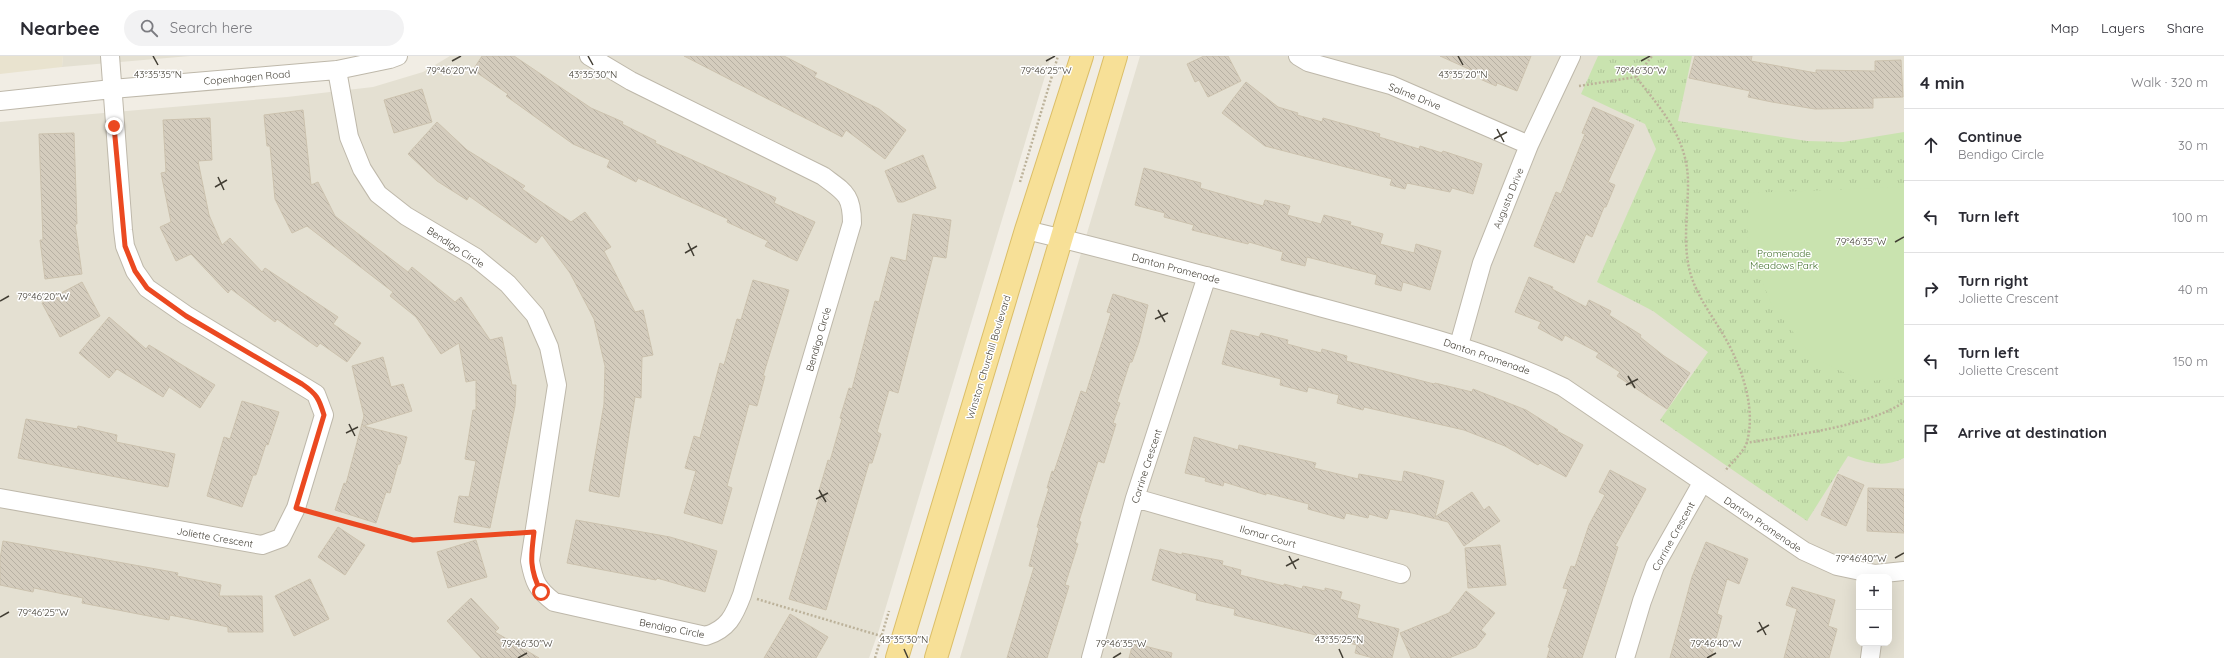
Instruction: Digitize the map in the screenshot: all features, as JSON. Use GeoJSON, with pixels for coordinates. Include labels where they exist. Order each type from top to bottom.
{"type":"FeatureCollection","features":[{"type":"Feature","properties":{"kind":"main road","name":"Winston Churchill Boulevard"},"geometry":{"type":"LineString","coordinates":[[897,658],[1026,230],[1082,56]]}},
{"type":"Feature","properties":{"kind":"main road"},"geometry":{"type":"LineString","coordinates":[[936,658],[1116,56]]}},
{"type":"Feature","properties":{"kind":"street","name":"Joliette Crescent"},"geometry":{"type":"LineString","coordinates":[[0,498],[262,545],[281,538],[296,508],[324,415],[316,394],[302,384],[186,316],[147,288],[135,271],[125,246],[122,230],[110,56]]}},
{"type":"Feature","properties":{"kind":"street","name":"Copenhagen Road"},"geometry":{"type":"LineString","coordinates":[[0,101],[112,89],[337,70],[398,56]]}},
{"type":"Feature","properties":{"kind":"street","name":"Bendigo Circle"},"geometry":{"type":"LineString","coordinates":[[337,70],[349,137],[362,169],[378,194],[406,216],[475,257],[508,284],[535,315],[549,347],[557,385],[530,561],[534,579],[541,592],[554,602],[706,636],[720,632],[736,613],[852,223],[852,206],[845,193],[822,176],[631,81],[589,56]]}},
{"type":"Feature","properties":{"kind":"street","name":"Salme Drive"},"geometry":{"type":"LineString","coordinates":[[1298,56],[1308,62],[1391,85],[1529,145]]}},
{"type":"Feature","properties":{"kind":"street","name":"Augusta Drive"},"geometry":{"type":"LineString","coordinates":[[1459,345],[1482,263],[1529,145],[1571,56]]}},
{"type":"Feature","properties":{"kind":"street","name":"Danton Promenade"},"geometry":{"type":"LineString","coordinates":[[1026,230],[1207,276],[1459,345],[1529,371],[1563,387],[1804,552],[1837,566],[1867,574]]}},
{"type":"Feature","properties":{"kind":"street","name":"Corrine Crescent"},"geometry":{"type":"LineString","coordinates":[[1091,658],[1135,498],[1207,276]]}},
{"type":"Feature","properties":{"kind":"street","name":"Corrine Crescent"},"geometry":{"type":"LineString","coordinates":[[1625,658],[1642,601],[1655,566],[1702,483]]}},
{"type":"Feature","properties":{"kind":"street","name":"Ilomar Court"},"geometry":{"type":"LineString","coordinates":[[1135,498],[1401,574]]}},
{"type":"Feature","properties":{"kind":"street","name":"Danton Promenade"},"geometry":{"type":"LineString","coordinates":[[1887,574],[1904,571]]}},
{"type":"Feature","properties":{"kind":"street"},"geometry":{"type":"LineString","coordinates":[[1870,658],[1872,646]]}},
{"type":"Feature","properties":{"kind":"path"},"geometry":{"type":"LineString","coordinates":[[1579,86],[1636,77],[1652,56]]}},
{"type":"Feature","properties":{"kind":"path"},"geometry":{"type":"LineString","coordinates":[[1636,77],[1671,120],[1683,149],[1688,182],[1686,234],[1689,269],[1702,301],[1732,351],[1747,392],[1750,421],[1746,444],[1725,471]]}},
{"type":"Feature","properties":{"kind":"path"},"geometry":{"type":"LineString","coordinates":[[1746,444],[1848,423],[1889,412],[1904,402]]}},
{"type":"Feature","properties":{"kind":"path"},"geometry":{"type":"LineString","coordinates":[[296,508],[413,540],[534,532]]}},
{"type":"Feature","properties":{"kind":"path"},"geometry":{"type":"LineString","coordinates":[[742,595],[881,636],[875,658]]}},
{"type":"Feature","properties":{"kind":"shaded area"},"geometry":{"type":"Polygon","coordinates":[[[0,56],[63,56],[62,67],[0,74],[0,56]]]}},
{"type":"Feature","properties":{"kind":"shaded area"},"geometry":{"type":"Polygon","coordinates":[[[63,56],[190,56],[62,67],[63,56]]]}},
{"type":"Feature","properties":{"kind":"shaded area"},"geometry":{"type":"Polygon","coordinates":[[[450,56],[1051,56],[879,630],[869,658],[0,658],[0,122],[287,97],[373,87],[423,72],[450,56]]]}},
{"type":"Feature","properties":{"kind":"shaded area"},"geometry":{"type":"Polygon","coordinates":[[[1140,56],[1904,56],[1904,658],[960,658],[1140,56]]]}},
{"type":"Feature","properties":{"kind":"green space","name":"Promenade Meadows Park"},"geometry":{"type":"Polygon","coordinates":[[[1598,56],[1692,56],[1678,121],[1807,141],[1843,142],[1904,132],[1904,458],[1883,464],[1863,461],[1848,456],[1807,521],[1660,420],[1708,352],[1653,311],[1597,282],[1656,149],[1645,124],[1581,94],[1598,56]]]}},
{"type":"Feature","properties":{"kind":"green space"},"geometry":{"type":"Polygon","coordinates":[[[1904,187],[1904,377],[1863,382],[1812,356],[1772,305],[1747,246],[1749,193],[1904,187]]]}},
{"type":"Feature","properties":{"kind":"building"},"geometry":{"type":"Polygon","coordinates":[[[482,56],[514,56],[591,108],[623,122],[622,124],[656,141],[655,143],[776,198],[774,203],[815,222],[797,261],[765,246],[768,241],[727,222],[728,219],[638,178],[636,182],[607,167],[610,160],[573,144],[506,96],[508,94],[473,70],[482,56]]]}},
{"type":"Feature","properties":{"kind":"building"},"geometry":{"type":"Polygon","coordinates":[[[684,56],[784,56],[817,73],[814,77],[879,109],[906,130],[885,159],[846,130],[842,137],[684,56]]]}},
{"type":"Feature","properties":{"kind":"building"},"geometry":{"type":"Polygon","coordinates":[[[1204,56],[1228,56],[1241,81],[1208,97],[1199,80],[1195,82],[1187,64],[1204,56]]]}},
{"type":"Feature","properties":{"kind":"building"},"geometry":{"type":"Polygon","coordinates":[[[1440,56],[1531,56],[1517,91],[1497,83],[1496,86],[1480,79],[1482,75],[1440,56]]]}},
{"type":"Feature","properties":{"kind":"building"},"geometry":{"type":"Polygon","coordinates":[[[1695,56],[1752,56],[1751,61],[1816,73],[1816,70],[1875,71],[1875,61],[1901,60],[1903,97],[1873,98],[1873,108],[1815,109],[1772,102],[1748,97],[1750,91],[1689,78],[1695,56]]]}},
{"type":"Feature","properties":{"kind":"building"},"geometry":{"type":"Polygon","coordinates":[[[1246,82],[1278,107],[1298,113],[1297,115],[1322,122],[1323,118],[1380,134],[1379,137],[1419,149],[1420,146],[1442,153],[1443,151],[1482,164],[1473,194],[1452,188],[1450,192],[1407,183],[1405,189],[1390,185],[1392,179],[1265,146],[1222,113],[1246,82]]]}},
{"type":"Feature","properties":{"kind":"building"},"geometry":{"type":"Polygon","coordinates":[[[422,89],[432,122],[394,133],[384,100],[422,89]]]}},
{"type":"Feature","properties":{"kind":"building"},"geometry":{"type":"Polygon","coordinates":[[[1593,107],[1634,125],[1608,182],[1615,185],[1606,207],[1604,207],[1592,237],[1586,234],[1574,263],[1534,246],[1556,192],[1561,194],[1585,134],[1582,133],[1593,107]]]}},
{"type":"Feature","properties":{"kind":"building"},"geometry":{"type":"Polygon","coordinates":[[[303,110],[311,185],[318,182],[335,216],[408,272],[412,267],[455,302],[461,297],[490,340],[502,337],[512,385],[516,385],[515,406],[490,528],[454,522],[459,496],[469,497],[476,461],[465,459],[473,410],[476,410],[476,380],[466,382],[459,343],[441,354],[416,317],[390,296],[393,292],[307,226],[292,233],[275,199],[270,146],[267,146],[264,115],[303,110]]]}},
{"type":"Feature","properties":{"kind":"building"},"geometry":{"type":"Polygon","coordinates":[[[210,118],[212,160],[198,161],[209,215],[222,245],[230,238],[262,272],[265,268],[338,317],[333,324],[361,343],[347,362],[320,343],[317,347],[277,319],[275,322],[231,289],[228,293],[191,254],[176,261],[160,227],[171,222],[161,173],[166,172],[163,120],[210,118]]]}},
{"type":"Feature","properties":{"kind":"building"},"geometry":{"type":"Polygon","coordinates":[[[437,122],[467,150],[525,186],[522,189],[571,222],[585,212],[611,247],[604,251],[635,312],[643,310],[653,355],[642,357],[641,398],[635,397],[619,497],[589,491],[604,404],[605,366],[594,319],[570,273],[542,235],[536,243],[469,196],[467,200],[437,181],[408,154],[437,122]]]}},
{"type":"Feature","properties":{"kind":"building"},"geometry":{"type":"Polygon","coordinates":[[[74,133],[77,224],[75,224],[82,274],[45,279],[40,240],[43,240],[39,134],[74,133]]]}},
{"type":"Feature","properties":{"kind":"building"},"geometry":{"type":"Polygon","coordinates":[[[923,155],[936,188],[903,202],[898,202],[885,171],[923,155]]]}},
{"type":"Feature","properties":{"kind":"building"},"geometry":{"type":"Polygon","coordinates":[[[1144,168],[1201,183],[1200,188],[1263,206],[1265,200],[1290,206],[1287,215],[1321,224],[1324,215],[1351,222],[1350,225],[1383,234],[1380,244],[1414,253],[1416,244],[1441,251],[1430,290],[1403,282],[1401,291],[1375,284],[1377,275],[1307,257],[1305,266],[1281,260],[1283,252],[1249,242],[1248,244],[1192,230],[1194,225],[1164,217],[1165,213],[1135,205],[1144,168]]]}},
{"type":"Feature","properties":{"kind":"building"},"geometry":{"type":"Polygon","coordinates":[[[913,214],[951,220],[946,258],[933,256],[898,393],[889,390],[877,432],[881,434],[872,463],[869,463],[826,610],[789,599],[821,492],[819,491],[828,460],[830,461],[842,419],[840,418],[849,388],[852,389],[875,301],[879,302],[891,257],[906,261],[913,214]]]}},
{"type":"Feature","properties":{"kind":"building"},"geometry":{"type":"Polygon","coordinates":[[[1529,277],[1553,287],[1552,289],[1586,307],[1589,300],[1611,311],[1609,315],[1641,335],[1640,337],[1664,356],[1690,373],[1667,409],[1617,376],[1620,372],[1596,357],[1599,353],[1565,335],[1562,341],[1538,328],[1541,322],[1515,312],[1529,277]]]}},
{"type":"Feature","properties":{"kind":"building"},"geometry":{"type":"Polygon","coordinates":[[[753,280],[789,290],[763,376],[765,376],[757,406],[749,404],[727,486],[732,488],[722,524],[684,513],[696,471],[685,468],[694,436],[700,438],[720,363],[724,365],[737,319],[741,320],[753,280]]]}},
{"type":"Feature","properties":{"kind":"building"},"geometry":{"type":"Polygon","coordinates":[[[82,282],[100,316],[60,337],[42,303],[82,282]]]}},
{"type":"Feature","properties":{"kind":"building"},"geometry":{"type":"Polygon","coordinates":[[[1113,294],[1148,305],[1139,342],[1132,362],[1130,362],[1117,402],[1120,403],[1113,423],[1116,424],[1104,463],[1098,461],[1079,521],[1081,522],[1075,542],[1078,544],[1065,585],[1069,586],[1047,658],[1007,658],[1034,567],[1029,566],[1039,528],[1037,527],[1049,488],[1047,488],[1052,471],[1054,472],[1081,391],[1086,393],[1111,313],[1107,312],[1113,294]]]}},
{"type":"Feature","properties":{"kind":"building"},"geometry":{"type":"Polygon","coordinates":[[[109,317],[146,349],[149,345],[215,385],[200,408],[169,387],[163,397],[117,369],[109,378],[79,353],[109,317]]]}},
{"type":"Feature","properties":{"kind":"building"},"geometry":{"type":"Polygon","coordinates":[[[1231,330],[1259,337],[1261,333],[1288,340],[1287,344],[1321,353],[1322,349],[1347,356],[1346,361],[1434,384],[1472,392],[1473,389],[1526,410],[1558,430],[1557,431],[1583,445],[1566,477],[1540,463],[1538,465],[1505,446],[1464,430],[1364,407],[1363,410],[1337,403],[1339,395],[1308,387],[1307,392],[1280,385],[1281,379],[1222,364],[1231,330]]]}},
{"type":"Feature","properties":{"kind":"building"},"geometry":{"type":"Polygon","coordinates":[[[383,357],[391,387],[403,384],[412,411],[363,426],[407,437],[390,493],[386,492],[376,523],[335,510],[344,483],[346,484],[364,416],[352,366],[383,357]]]}},
{"type":"Feature","properties":{"kind":"building"},"geometry":{"type":"Polygon","coordinates":[[[242,401],[279,412],[268,445],[266,444],[256,475],[253,475],[242,507],[207,496],[224,437],[230,439],[242,401]]]}},
{"type":"Feature","properties":{"kind":"building"},"geometry":{"type":"Polygon","coordinates":[[[26,419],[77,429],[78,426],[117,435],[116,442],[175,454],[168,487],[18,458],[26,419]]]}},
{"type":"Feature","properties":{"kind":"building"},"geometry":{"type":"Polygon","coordinates":[[[1194,437],[1238,450],[1239,445],[1316,463],[1314,468],[1358,479],[1359,474],[1402,482],[1404,471],[1444,481],[1435,517],[1472,492],[1484,510],[1489,506],[1500,521],[1464,546],[1448,522],[1412,513],[1390,509],[1387,519],[1369,514],[1368,518],[1346,513],[1344,519],[1308,509],[1309,504],[1266,493],[1266,495],[1224,482],[1223,486],[1205,481],[1206,478],[1185,473],[1194,437]]]}},
{"type":"Feature","properties":{"kind":"building"},"geometry":{"type":"Polygon","coordinates":[[[1610,470],[1646,489],[1615,546],[1618,547],[1582,658],[1547,658],[1550,648],[1548,647],[1568,589],[1563,588],[1571,566],[1575,567],[1589,525],[1605,495],[1599,492],[1610,470]]]}},
{"type":"Feature","properties":{"kind":"building"},"geometry":{"type":"Polygon","coordinates":[[[1838,474],[1864,485],[1846,526],[1821,515],[1838,474]]]}},
{"type":"Feature","properties":{"kind":"building"},"geometry":{"type":"Polygon","coordinates":[[[1868,488],[1904,489],[1904,533],[1867,531],[1868,488]]]}},
{"type":"Feature","properties":{"kind":"building"},"geometry":{"type":"Polygon","coordinates":[[[576,520],[670,537],[717,551],[705,592],[657,578],[656,580],[567,563],[576,520]]]}},
{"type":"Feature","properties":{"kind":"building"},"geometry":{"type":"Polygon","coordinates":[[[338,527],[365,545],[345,575],[318,557],[338,527]]]}},
{"type":"Feature","properties":{"kind":"building"},"geometry":{"type":"Polygon","coordinates":[[[476,540],[487,577],[448,588],[437,552],[476,540]]]}},
{"type":"Feature","properties":{"kind":"building"},"geometry":{"type":"Polygon","coordinates":[[[3,541],[178,573],[177,576],[221,585],[219,596],[262,596],[263,632],[228,632],[228,627],[170,615],[169,620],[82,603],[83,598],[34,588],[33,592],[0,585],[0,559],[3,541]]]}},
{"type":"Feature","properties":{"kind":"building"},"geometry":{"type":"Polygon","coordinates":[[[1706,542],[1748,559],[1739,584],[1727,579],[1717,614],[1722,616],[1711,658],[1670,658],[1692,577],[1706,542]]]}},
{"type":"Feature","properties":{"kind":"building"},"geometry":{"type":"Polygon","coordinates":[[[1500,545],[1506,585],[1468,588],[1465,548],[1500,545]]]}},
{"type":"Feature","properties":{"kind":"building"},"geometry":{"type":"Polygon","coordinates":[[[1160,549],[1182,555],[1182,553],[1223,561],[1222,565],[1241,570],[1240,575],[1284,586],[1284,584],[1302,589],[1303,586],[1325,591],[1325,588],[1342,592],[1340,599],[1360,605],[1357,618],[1399,629],[1392,658],[1373,658],[1355,653],[1357,645],[1234,615],[1235,609],[1196,600],[1197,594],[1152,580],[1160,549]]]}},
{"type":"Feature","properties":{"kind":"building"},"geometry":{"type":"Polygon","coordinates":[[[310,579],[329,619],[294,636],[275,596],[310,579]]]}},
{"type":"Feature","properties":{"kind":"building"},"geometry":{"type":"Polygon","coordinates":[[[1792,587],[1835,600],[1828,626],[1837,629],[1829,658],[1784,658],[1797,609],[1786,605],[1792,587]]]}},
{"type":"Feature","properties":{"kind":"building"},"geometry":{"type":"Polygon","coordinates":[[[1466,591],[1495,613],[1481,630],[1486,634],[1476,647],[1449,658],[1411,658],[1400,633],[1449,613],[1466,591]]]}},
{"type":"Feature","properties":{"kind":"building"},"geometry":{"type":"Polygon","coordinates":[[[471,598],[499,628],[495,632],[539,658],[481,658],[447,621],[471,598]]]}},
{"type":"Feature","properties":{"kind":"building"},"geometry":{"type":"Polygon","coordinates":[[[790,614],[828,637],[816,658],[764,658],[790,614]]]}},
{"type":"Feature","properties":{"kind":"building"},"geometry":{"type":"Polygon","coordinates":[[[1133,643],[1172,653],[1171,658],[1129,658],[1133,643]]]}},
{"type":"Feature","properties":{"kind":"route"},"geometry":{"type":"LineString","coordinates":[[114,126],[122,230],[125,246],[135,271],[147,288],[186,316],[302,384],[316,394],[324,415],[296,508],[413,540],[534,532],[530,561],[534,579],[541,592]]}}]}
